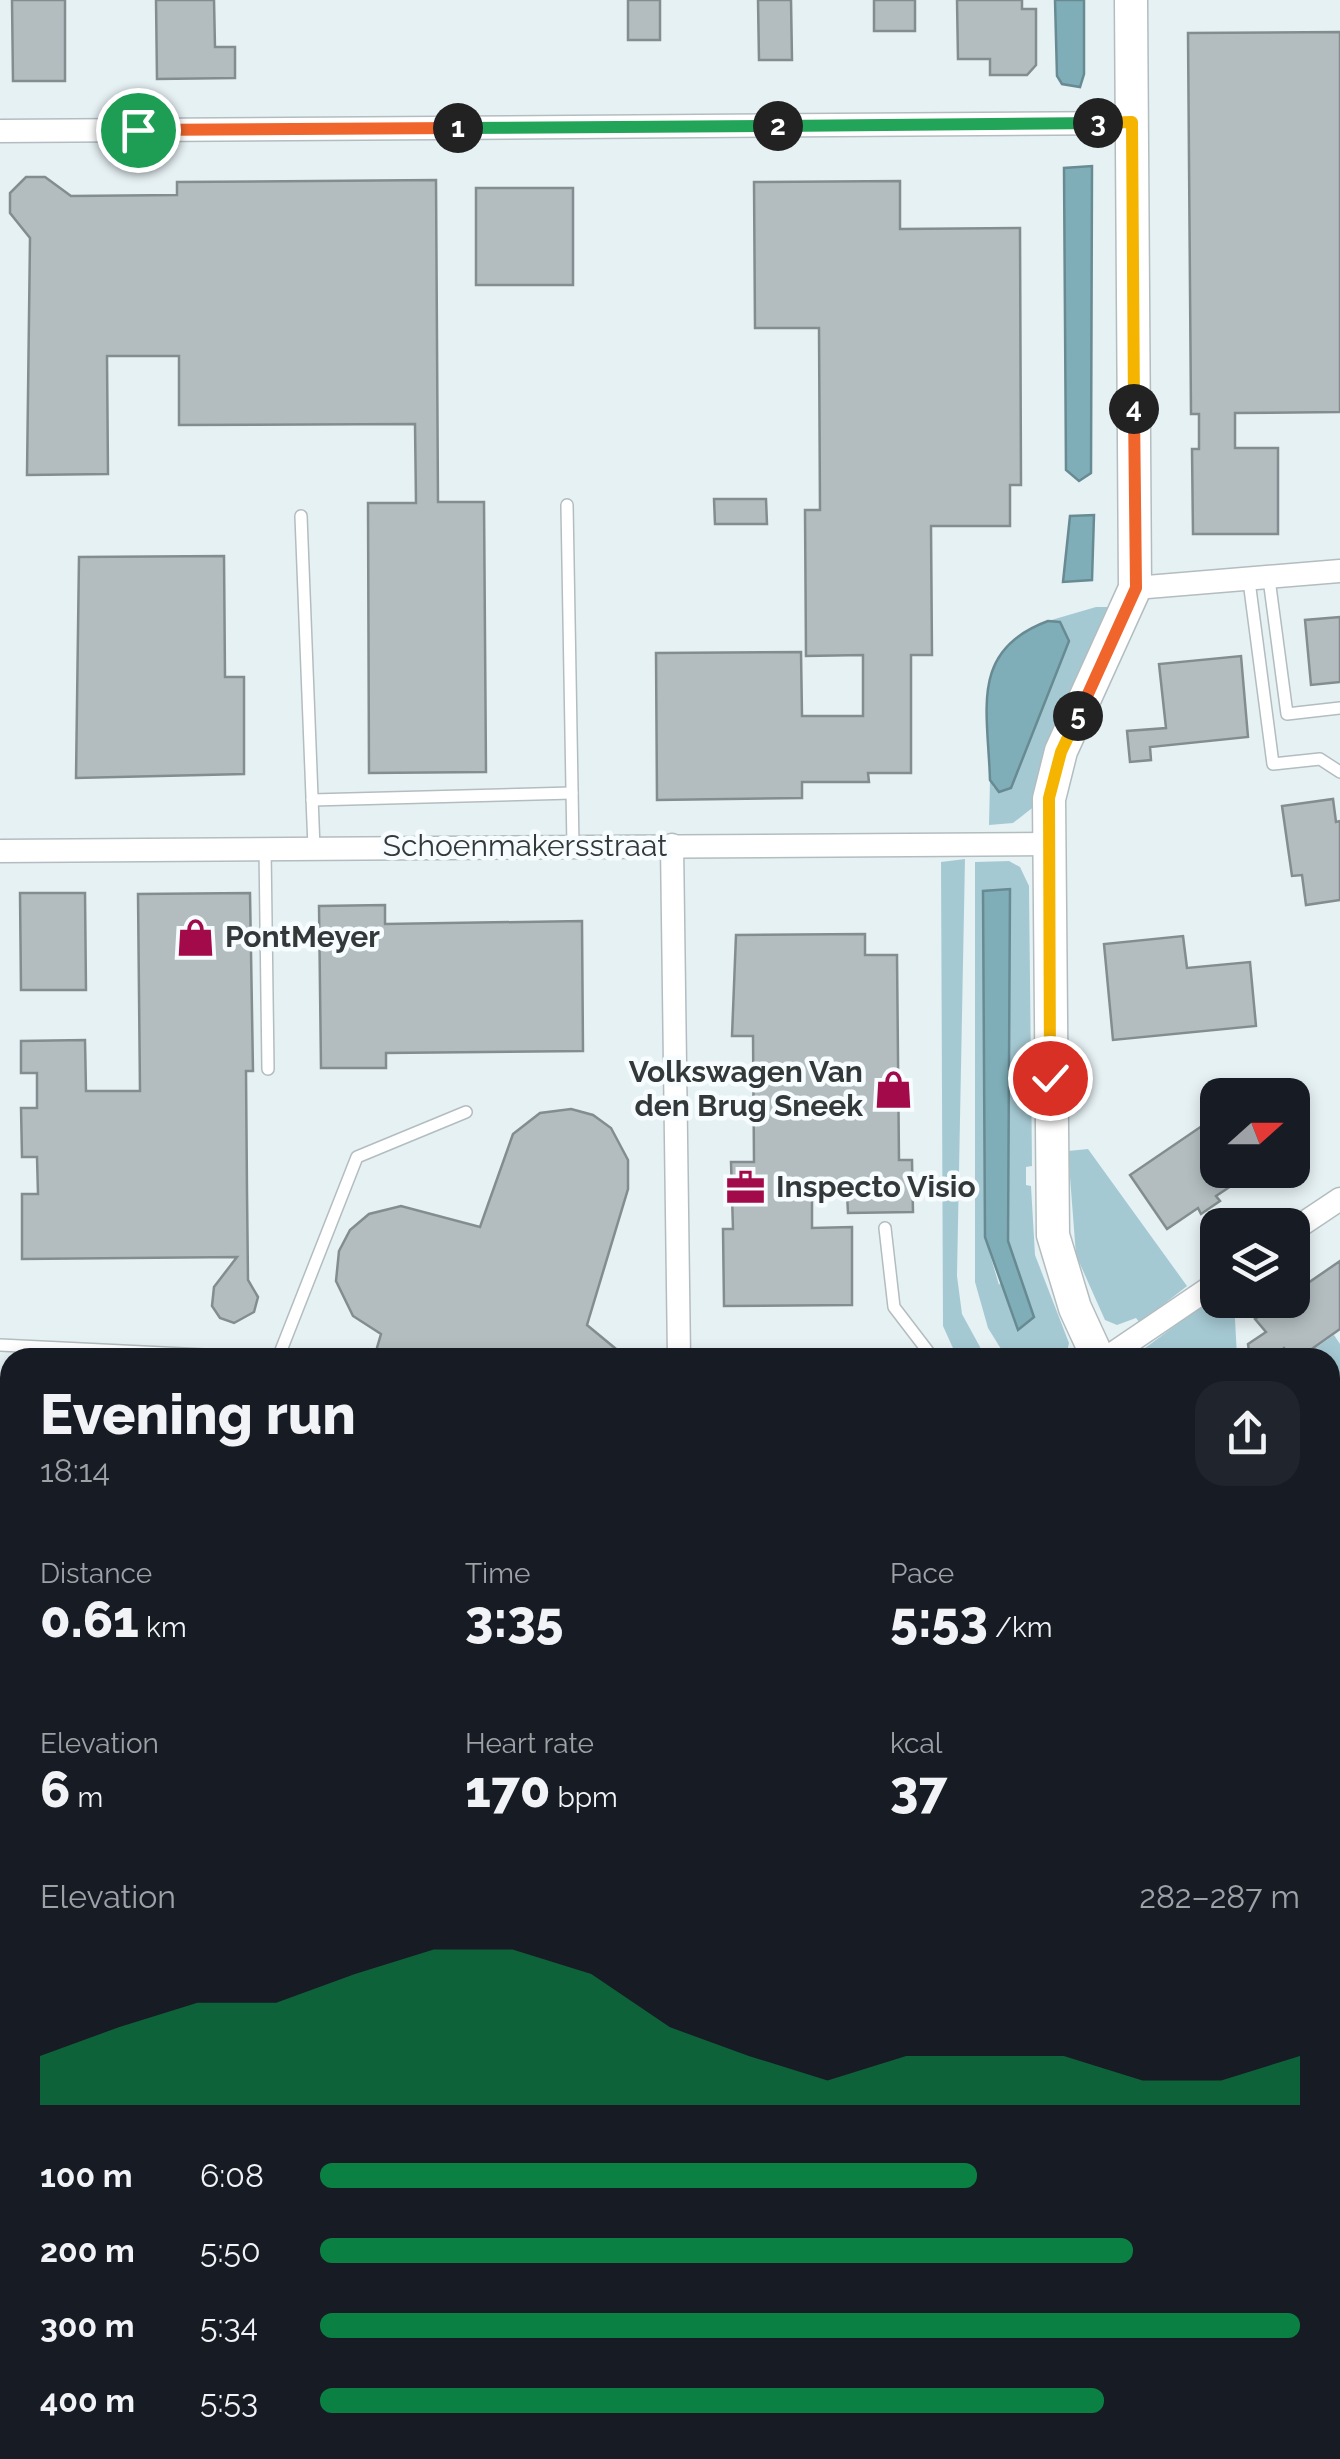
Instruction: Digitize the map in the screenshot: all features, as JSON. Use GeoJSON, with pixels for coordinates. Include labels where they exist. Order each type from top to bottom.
{"type":"FeatureCollection","features":[{"type":"Feature","properties":{"kind":"street"},"geometry":{"type":"LineString","coordinates":[[1093,1348],[1075,1308],[1053,1235],[1049,798],[1057,762],[1136,588],[1131,0]]}},
{"type":"Feature","properties":{"kind":"street"},"geometry":{"type":"LineString","coordinates":[[0,131],[1132,122]]}},
{"type":"Feature","properties":{"kind":"street"},"geometry":{"type":"LineString","coordinates":[[1136,588],[1340,572]]}},
{"type":"Feature","properties":{"kind":"street","name":"Schoenmakersstraat"},"geometry":{"type":"LineString","coordinates":[[0,850],[1049,844]]}},
{"type":"Feature","properties":{"kind":"street"},"geometry":{"type":"LineString","coordinates":[[672,845],[679,1348]]}},
{"type":"Feature","properties":{"kind":"street"},"geometry":{"type":"LineString","coordinates":[[1310,1219],[1340,1199]]}},
{"type":"Feature","properties":{"kind":"street"},"geometry":{"type":"LineString","coordinates":[[1121,1348],[1200,1294]]}},
{"type":"Feature","properties":{"kind":"lane"},"geometry":{"type":"LineString","coordinates":[[567,506],[573,846]]}},
{"type":"Feature","properties":{"kind":"lane"},"geometry":{"type":"LineString","coordinates":[[300,516],[314,848]]}},
{"type":"Feature","properties":{"kind":"lane"},"geometry":{"type":"LineString","coordinates":[[1259,580],[1287,714],[1340,708]]}},
{"type":"Feature","properties":{"kind":"lane"},"geometry":{"type":"LineString","coordinates":[[1259,580],[1273,764],[1320,758],[1340,772]]}},
{"type":"Feature","properties":{"kind":"lane"},"geometry":{"type":"LineString","coordinates":[[312,800],[572,793]]}},
{"type":"Feature","properties":{"kind":"lane"},"geometry":{"type":"LineString","coordinates":[[264,848],[268,1068]]}},
{"type":"Feature","properties":{"kind":"lane"},"geometry":{"type":"LineString","coordinates":[[282,1348],[357,1156],[466,1112]]}},
{"type":"Feature","properties":{"kind":"lane"},"geometry":{"type":"LineString","coordinates":[[885,1228],[894,1307],[925,1348]]}},
{"type":"Feature","properties":{"kind":"lane"},"geometry":{"type":"LineString","coordinates":[[0,1344],[75,1348]]}},
{"type":"Feature","properties":{"kind":"shaded area"},"geometry":{"type":"Polygon","coordinates":[[[1055,0],[1084,0],[1084,74],[1080,87],[1062,84],[1057,76],[1055,0]]]}},
{"type":"Feature","properties":{"kind":"shaded area"},"geometry":{"type":"Polygon","coordinates":[[[1092,166],[1091,473],[1079,481],[1066,470],[1064,168],[1092,166]]]}},
{"type":"Feature","properties":{"kind":"shaded area"},"geometry":{"type":"Polygon","coordinates":[[[1094,515],[1092,580],[1063,582],[1070,516],[1094,515]]]}},
{"type":"Feature","properties":{"kind":"shaded area"},"geometry":{"type":"Polygon","coordinates":[[[1096,607],[1115,607],[1036,805],[1013,823],[989,825],[990,780],[994,788],[1060,623],[1048,621],[1096,607]]]}},
{"type":"Feature","properties":{"kind":"shaded area"},"geometry":{"type":"Polygon","coordinates":[[[1048,621],[1060,622],[1069,641],[1011,788],[999,792],[990,780],[987,707],[994,666],[1005,648],[1023,633],[1048,621]]]}},
{"type":"Feature","properties":{"kind":"shaded area"},"geometry":{"type":"Polygon","coordinates":[[[965,859],[957,1276],[962,1314],[981,1348],[953,1348],[943,1326],[941,862],[965,859]]]}},
{"type":"Feature","properties":{"kind":"shaded area"},"geometry":{"type":"Polygon","coordinates":[[[1009,861],[1020,867],[1029,886],[1032,1166],[1026,1167],[1026,1185],[1031,1186],[1035,1255],[1068,1348],[1000,1348],[988,1328],[975,1282],[975,862],[1009,861]],[[1010,889],[983,891],[985,1237],[999,1285],[1013,1262],[1008,1241],[1010,889]]]}},
{"type":"Feature","properties":{"kind":"shaded area"},"geometry":{"type":"Polygon","coordinates":[[[1010,889],[1008,1241],[1034,1317],[1018,1330],[985,1237],[983,891],[1010,889]]]}},
{"type":"Feature","properties":{"kind":"shaded area"},"geometry":{"type":"Polygon","coordinates":[[[1088,1149],[1187,1286],[1140,1323],[1136,1318],[1117,1325],[1105,1320],[1076,1255],[1068,1151],[1088,1149]]]}},
{"type":"Feature","properties":{"kind":"shaded area"},"geometry":{"type":"Polygon","coordinates":[[[1200,1307],[1200,1318],[1235,1318],[1237,1348],[1145,1348],[1200,1307]]]}},
{"type":"Feature","properties":{"kind":"shaded area"},"geometry":{"type":"Polygon","coordinates":[[[1334,1335],[1340,1344],[1340,1348],[1315,1348],[1334,1335]]]}},
{"type":"Feature","properties":{"kind":"building"},"geometry":{"type":"Polygon","coordinates":[[[12,0],[65,0],[65,81],[13,81],[12,0]]]}},
{"type":"Feature","properties":{"kind":"building"},"geometry":{"type":"Polygon","coordinates":[[[156,0],[214,0],[215,47],[235,47],[235,78],[157,79],[156,0]]]}},
{"type":"Feature","properties":{"kind":"building"},"geometry":{"type":"Polygon","coordinates":[[[628,0],[660,0],[660,40],[628,40],[628,0]]]}},
{"type":"Feature","properties":{"kind":"building"},"geometry":{"type":"Polygon","coordinates":[[[758,0],[791,0],[792,60],[759,60],[758,0]]]}},
{"type":"Feature","properties":{"kind":"building"},"geometry":{"type":"Polygon","coordinates":[[[874,0],[915,0],[915,31],[874,31],[874,0]]]}},
{"type":"Feature","properties":{"kind":"building"},"geometry":{"type":"Polygon","coordinates":[[[957,0],[1022,0],[1022,9],[1036,9],[1036,65],[1027,75],[990,75],[990,59],[958,59],[957,0]]]}},
{"type":"Feature","properties":{"kind":"building"},"geometry":{"type":"Polygon","coordinates":[[[1340,32],[1340,412],[1235,413],[1235,448],[1278,448],[1278,534],[1193,534],[1192,449],[1199,449],[1199,414],[1191,414],[1188,33],[1340,32]]]}},
{"type":"Feature","properties":{"kind":"building"},"geometry":{"type":"Polygon","coordinates":[[[26,177],[45,177],[71,196],[177,195],[177,182],[436,180],[438,502],[484,502],[486,772],[369,773],[368,503],[416,503],[415,424],[179,425],[179,356],[107,356],[108,474],[27,475],[30,238],[10,213],[10,193],[26,177]]]}},
{"type":"Feature","properties":{"kind":"building"},"geometry":{"type":"Polygon","coordinates":[[[900,181],[900,229],[1020,228],[1021,485],[1010,485],[1010,526],[931,526],[932,655],[911,655],[911,773],[868,773],[869,782],[802,782],[802,798],[657,800],[656,653],[801,652],[802,716],[863,716],[863,655],[806,656],[805,510],[820,510],[819,328],[755,328],[754,182],[900,181]]]}},
{"type":"Feature","properties":{"kind":"building"},"geometry":{"type":"Polygon","coordinates":[[[476,188],[573,188],[573,285],[476,285],[476,188]]]}},
{"type":"Feature","properties":{"kind":"building"},"geometry":{"type":"Polygon","coordinates":[[[714,499],[766,499],[767,524],[715,524],[714,499]]]}},
{"type":"Feature","properties":{"kind":"building"},"geometry":{"type":"Polygon","coordinates":[[[224,556],[225,677],[244,677],[244,774],[76,778],[79,557],[224,556]]]}},
{"type":"Feature","properties":{"kind":"building"},"geometry":{"type":"Polygon","coordinates":[[[1340,617],[1340,682],[1311,685],[1305,620],[1340,617]]]}},
{"type":"Feature","properties":{"kind":"building"},"geometry":{"type":"Polygon","coordinates":[[[1241,656],[1248,737],[1150,747],[1151,760],[1130,762],[1127,731],[1166,728],[1159,664],[1241,656]]]}},
{"type":"Feature","properties":{"kind":"building"},"geometry":{"type":"Polygon","coordinates":[[[1333,799],[1336,822],[1340,821],[1340,900],[1306,905],[1302,875],[1292,876],[1282,806],[1333,799]]]}},
{"type":"Feature","properties":{"kind":"building"},"geometry":{"type":"Polygon","coordinates":[[[20,893],[85,893],[86,990],[21,990],[20,893]]]}},
{"type":"Feature","properties":{"kind":"building"},"geometry":{"type":"Polygon","coordinates":[[[250,893],[253,1071],[246,1071],[247,1192],[248,1280],[258,1297],[254,1312],[234,1323],[220,1318],[212,1306],[214,1287],[237,1257],[22,1259],[22,1194],[38,1194],[37,1157],[22,1157],[21,1108],[37,1108],[37,1073],[21,1073],[21,1041],[85,1040],[86,1091],[140,1091],[138,894],[250,893]]]}},
{"type":"Feature","properties":{"kind":"building"},"geometry":{"type":"Polygon","coordinates":[[[385,905],[385,924],[582,921],[583,1051],[386,1053],[386,1068],[321,1068],[319,906],[385,905]]]}},
{"type":"Feature","properties":{"kind":"building"},"geometry":{"type":"Polygon","coordinates":[[[865,934],[865,955],[897,955],[899,1160],[912,1160],[913,1212],[848,1213],[847,1194],[812,1194],[812,1228],[852,1227],[852,1305],[724,1306],[723,1229],[733,1229],[731,1162],[754,1162],[753,1036],[732,1036],[736,935],[865,934]]]}},
{"type":"Feature","properties":{"kind":"building"},"geometry":{"type":"Polygon","coordinates":[[[1183,936],[1187,968],[1250,962],[1256,1026],[1113,1040],[1104,944],[1183,936]]]}},
{"type":"Feature","properties":{"kind":"building"},"geometry":{"type":"Polygon","coordinates":[[[571,1109],[593,1115],[611,1128],[628,1160],[628,1189],[587,1325],[615,1348],[377,1348],[381,1334],[353,1316],[336,1281],[339,1251],[350,1230],[369,1214],[401,1206],[480,1227],[513,1134],[540,1113],[571,1109]]]}},
{"type":"Feature","properties":{"kind":"building"},"geometry":{"type":"Polygon","coordinates":[[[1200,1127],[1200,1188],[1228,1188],[1216,1196],[1220,1201],[1210,1208],[1200,1208],[1200,1212],[1198,1208],[1167,1229],[1130,1175],[1200,1127]]]}},
{"type":"Feature","properties":{"kind":"building"},"geometry":{"type":"Polygon","coordinates":[[[1340,1261],[1340,1329],[1313,1348],[1249,1348],[1248,1344],[1266,1332],[1255,1319],[1310,1318],[1310,1282],[1340,1261]]]}},
{"type":"Feature","properties":{"kind":"place","name":"PontMeyer"},"geometry":{"type":"Point","coordinates":[195,937]}},
{"type":"Feature","properties":{"kind":"place","name":"Volkswagen Van den Brug Sneek"},"geometry":{"type":"Point","coordinates":[893,1089]}},
{"type":"Feature","properties":{"kind":"place","name":"Inspecto Visio"},"geometry":{"type":"Point","coordinates":[746,1187]}},
{"type":"Feature","properties":{"kind":"route"},"geometry":{"type":"LineString","coordinates":[[138,130],[1132,122],[1136,588],[1061,752],[1049,798],[1050,1078]]}}]}
